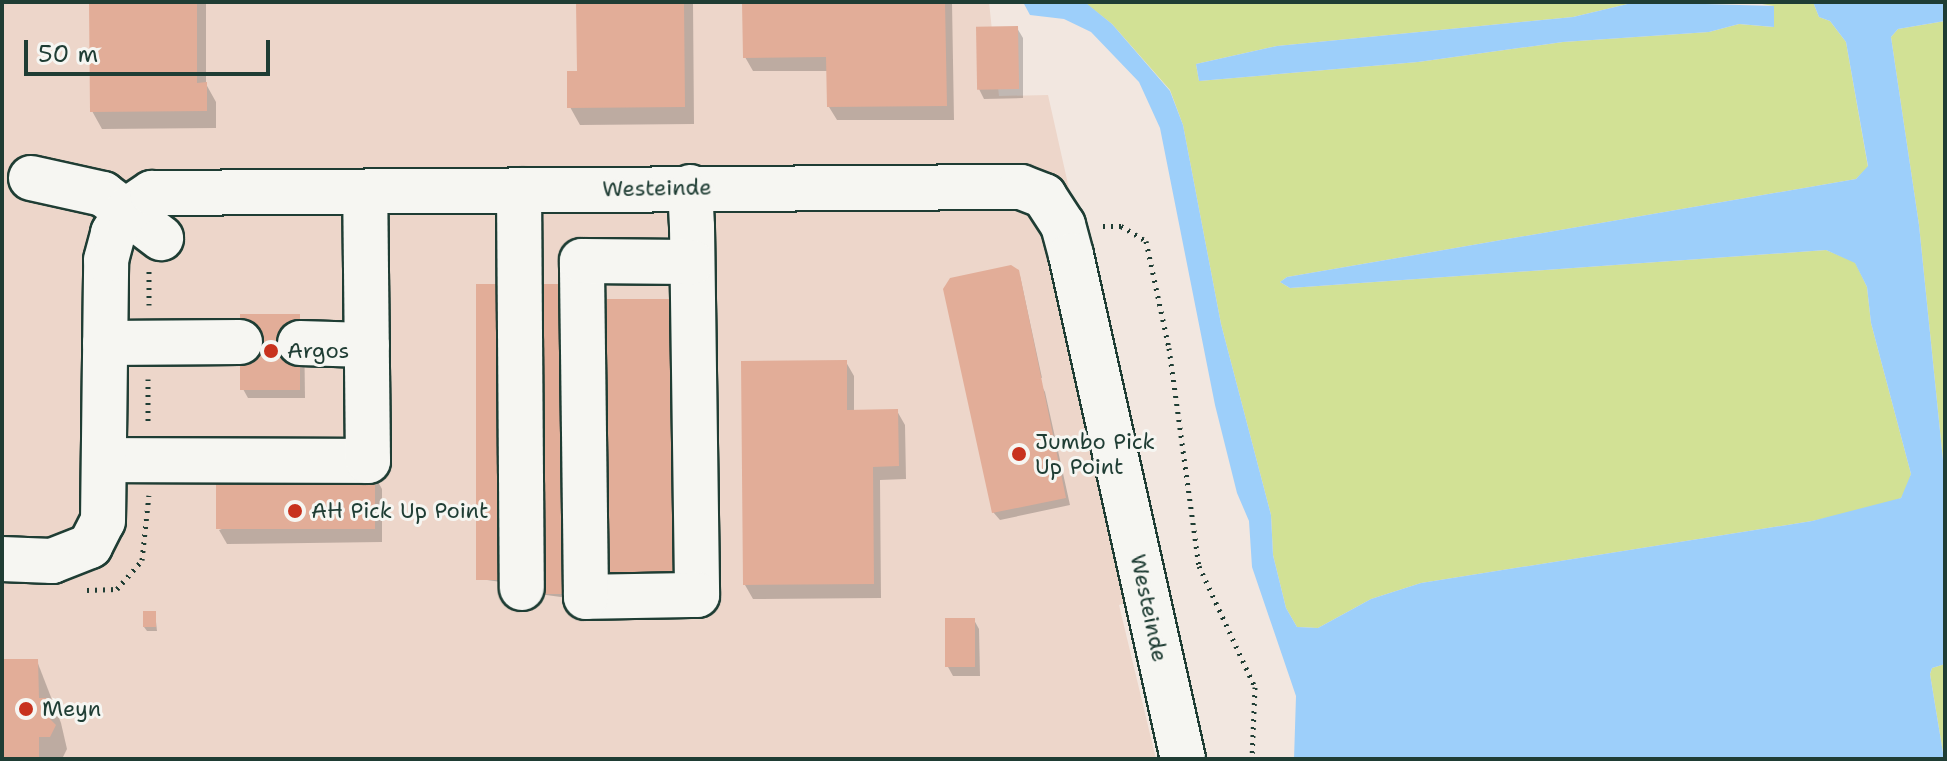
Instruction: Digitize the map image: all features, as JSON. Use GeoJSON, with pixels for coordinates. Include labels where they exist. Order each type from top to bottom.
{"type":"FeatureCollection","features":[{"type":"Feature","properties":{"kind":"street"},"geometry":{"type":"LineString","coordinates":[[31,178],[103,194],[128,209],[161,238]]}},
{"type":"Feature","properties":{"kind":"street","name":"Westeinde"},"geometry":{"type":"LineString","coordinates":[[128,209],[152,193],[189,190],[365,192],[1006,186],[1054,211],[1183,759]]}},
{"type":"Feature","properties":{"kind":"street"},"geometry":{"type":"LineString","coordinates":[[690,187],[692,262],[697,595],[586,597],[582,261],[692,262]]}},
{"type":"Feature","properties":{"kind":"street"},"geometry":{"type":"LineString","coordinates":[[519,190],[522,588]]}},
{"type":"Feature","properties":{"kind":"street"},"geometry":{"type":"LineString","coordinates":[[128,460],[368,461],[365,192]]}},
{"type":"Feature","properties":{"kind":"street"},"geometry":{"type":"LineString","coordinates":[[2,559],[52,561],[90,546],[128,460],[105,343],[106,260],[113,233],[128,209]]}},
{"type":"Feature","properties":{"kind":"street"},"geometry":{"type":"LineString","coordinates":[[105,343],[240,342]]}},
{"type":"Feature","properties":{"kind":"street"},"geometry":{"type":"LineString","coordinates":[[300,343],[367,345]]}},
{"type":"Feature","properties":{"kind":"path"},"geometry":{"type":"LineString","coordinates":[[1054,211],[1121,226],[1146,241],[1169,348],[1199,566],[1255,687],[1252,759]]}},
{"type":"Feature","properties":{"kind":"path"},"geometry":{"type":"LineString","coordinates":[[74,590],[117,589],[142,560],[150,524],[128,460],[148,343],[149,268],[161,238]]}},
{"type":"Feature","properties":{"kind":"shaded area"},"geometry":{"type":"Polygon","coordinates":[[[2,2],[989,2],[999,96],[1048,95],[1160,594],[1119,605],[1156,759],[2,759],[2,2]]]}},
{"type":"Feature","properties":{"kind":"green space"},"geometry":{"type":"Polygon","coordinates":[[[1084,2],[1636,2],[1573,17],[1277,46],[1196,64],[1199,81],[1418,62],[1563,42],[1709,32],[1739,24],[1773,27],[1774,6],[1750,2],[1813,2],[1819,17],[1830,21],[1846,42],[1868,167],[1856,179],[1287,277],[1280,282],[1290,288],[1826,250],[1855,262],[1867,287],[1871,323],[1911,474],[1907,488],[1901,498],[1877,507],[1812,521],[1421,583],[1371,599],[1318,628],[1297,627],[1286,608],[1273,555],[1271,515],[1221,324],[1183,125],[1170,90],[1112,24],[1084,2]]]}},
{"type":"Feature","properties":{"kind":"green space"},"geometry":{"type":"Polygon","coordinates":[[[1945,21],[1945,480],[1919,225],[1891,37],[1898,29],[1945,21]]]}},
{"type":"Feature","properties":{"kind":"green space"},"geometry":{"type":"Polygon","coordinates":[[[1945,664],[1944,759],[1930,674],[1932,668],[1945,664]]]}},
{"type":"Feature","properties":{"kind":"water"},"geometry":{"type":"Polygon","coordinates":[[[1023,2],[1086,3],[1112,24],[1170,91],[1183,125],[1221,324],[1271,515],[1273,555],[1286,608],[1297,627],[1318,628],[1371,599],[1421,583],[1812,521],[1901,498],[1911,474],[1871,323],[1867,287],[1855,263],[1826,250],[1290,288],[1280,282],[1287,277],[1856,179],[1868,166],[1846,42],[1830,21],[1819,17],[1813,2],[1945,2],[1945,21],[1898,29],[1891,37],[1919,225],[1945,480],[1945,664],[1932,668],[1930,674],[1944,759],[1294,759],[1296,696],[1252,567],[1249,521],[1237,493],[1215,405],[1160,128],[1139,82],[1091,32],[1064,19],[1030,15],[1023,2]]]}},
{"type":"Feature","properties":{"kind":"water"},"geometry":{"type":"Polygon","coordinates":[[[1636,2],[1774,6],[1774,27],[1739,24],[1709,32],[1563,42],[1418,62],[1199,81],[1196,64],[1277,46],[1573,17],[1636,2]]]}},
{"type":"Feature","properties":{"kind":"building"},"geometry":{"type":"Polygon","coordinates":[[[89,2],[197,2],[197,83],[207,82],[207,111],[90,112],[89,2]]]}},
{"type":"Feature","properties":{"kind":"building"},"geometry":{"type":"Polygon","coordinates":[[[576,2],[684,2],[685,107],[567,108],[567,71],[577,71],[576,2]]]}},
{"type":"Feature","properties":{"kind":"building"},"geometry":{"type":"Polygon","coordinates":[[[742,2],[945,2],[947,106],[827,107],[826,57],[743,58],[742,2]]]}},
{"type":"Feature","properties":{"kind":"building"},"geometry":{"type":"Polygon","coordinates":[[[1018,26],[1019,89],[977,90],[976,27],[1018,26]]]}},
{"type":"Feature","properties":{"kind":"building"},"geometry":{"type":"Polygon","coordinates":[[[1011,265],[1019,270],[1066,498],[992,513],[943,289],[950,278],[1011,265]]]}},
{"type":"Feature","properties":{"kind":"building"},"geometry":{"type":"Polygon","coordinates":[[[476,284],[506,284],[506,580],[476,580],[476,284]]]}},
{"type":"Feature","properties":{"kind":"building"},"geometry":{"type":"Polygon","coordinates":[[[535,284],[564,284],[564,594],[535,594],[535,284]]]}},
{"type":"Feature","properties":{"kind":"building"},"geometry":{"type":"Polygon","coordinates":[[[607,299],[680,299],[680,587],[607,587],[607,299]]]}},
{"type":"Feature","properties":{"kind":"building"},"geometry":{"type":"Polygon","coordinates":[[[240,314],[300,314],[300,390],[240,390],[240,314]]]}},
{"type":"Feature","properties":{"kind":"building"},"geometry":{"type":"Polygon","coordinates":[[[847,360],[847,410],[898,409],[899,466],[873,467],[874,584],[743,585],[741,361],[847,360]]]}},
{"type":"Feature","properties":{"kind":"building"},"geometry":{"type":"Polygon","coordinates":[[[216,473],[375,473],[375,529],[216,529],[216,473]]]}},
{"type":"Feature","properties":{"kind":"building"},"geometry":{"type":"Polygon","coordinates":[[[143,611],[156,611],[156,627],[143,627],[143,611]]]}},
{"type":"Feature","properties":{"kind":"building"},"geometry":{"type":"Polygon","coordinates":[[[945,618],[975,618],[975,667],[945,667],[945,618]]]}},
{"type":"Feature","properties":{"kind":"building","name":"Meyn"},"geometry":{"type":"Polygon","coordinates":[[[2,659],[38,659],[39,698],[49,698],[50,719],[56,725],[50,737],[39,737],[39,759],[2,759],[2,659]]]}},
{"type":"Feature","properties":{"kind":"place","name":"Argos"},"geometry":{"type":"Point","coordinates":[271,351]}},
{"type":"Feature","properties":{"kind":"place","name":"Jumbo Pick Up Point"},"geometry":{"type":"Point","coordinates":[1019,454]}},
{"type":"Feature","properties":{"kind":"place","name":"AH Pick Up Point"},"geometry":{"type":"Point","coordinates":[295,511]}},
{"type":"Feature","properties":{"kind":"place","name":"Meyn"},"geometry":{"type":"Point","coordinates":[26,709]}}]}
